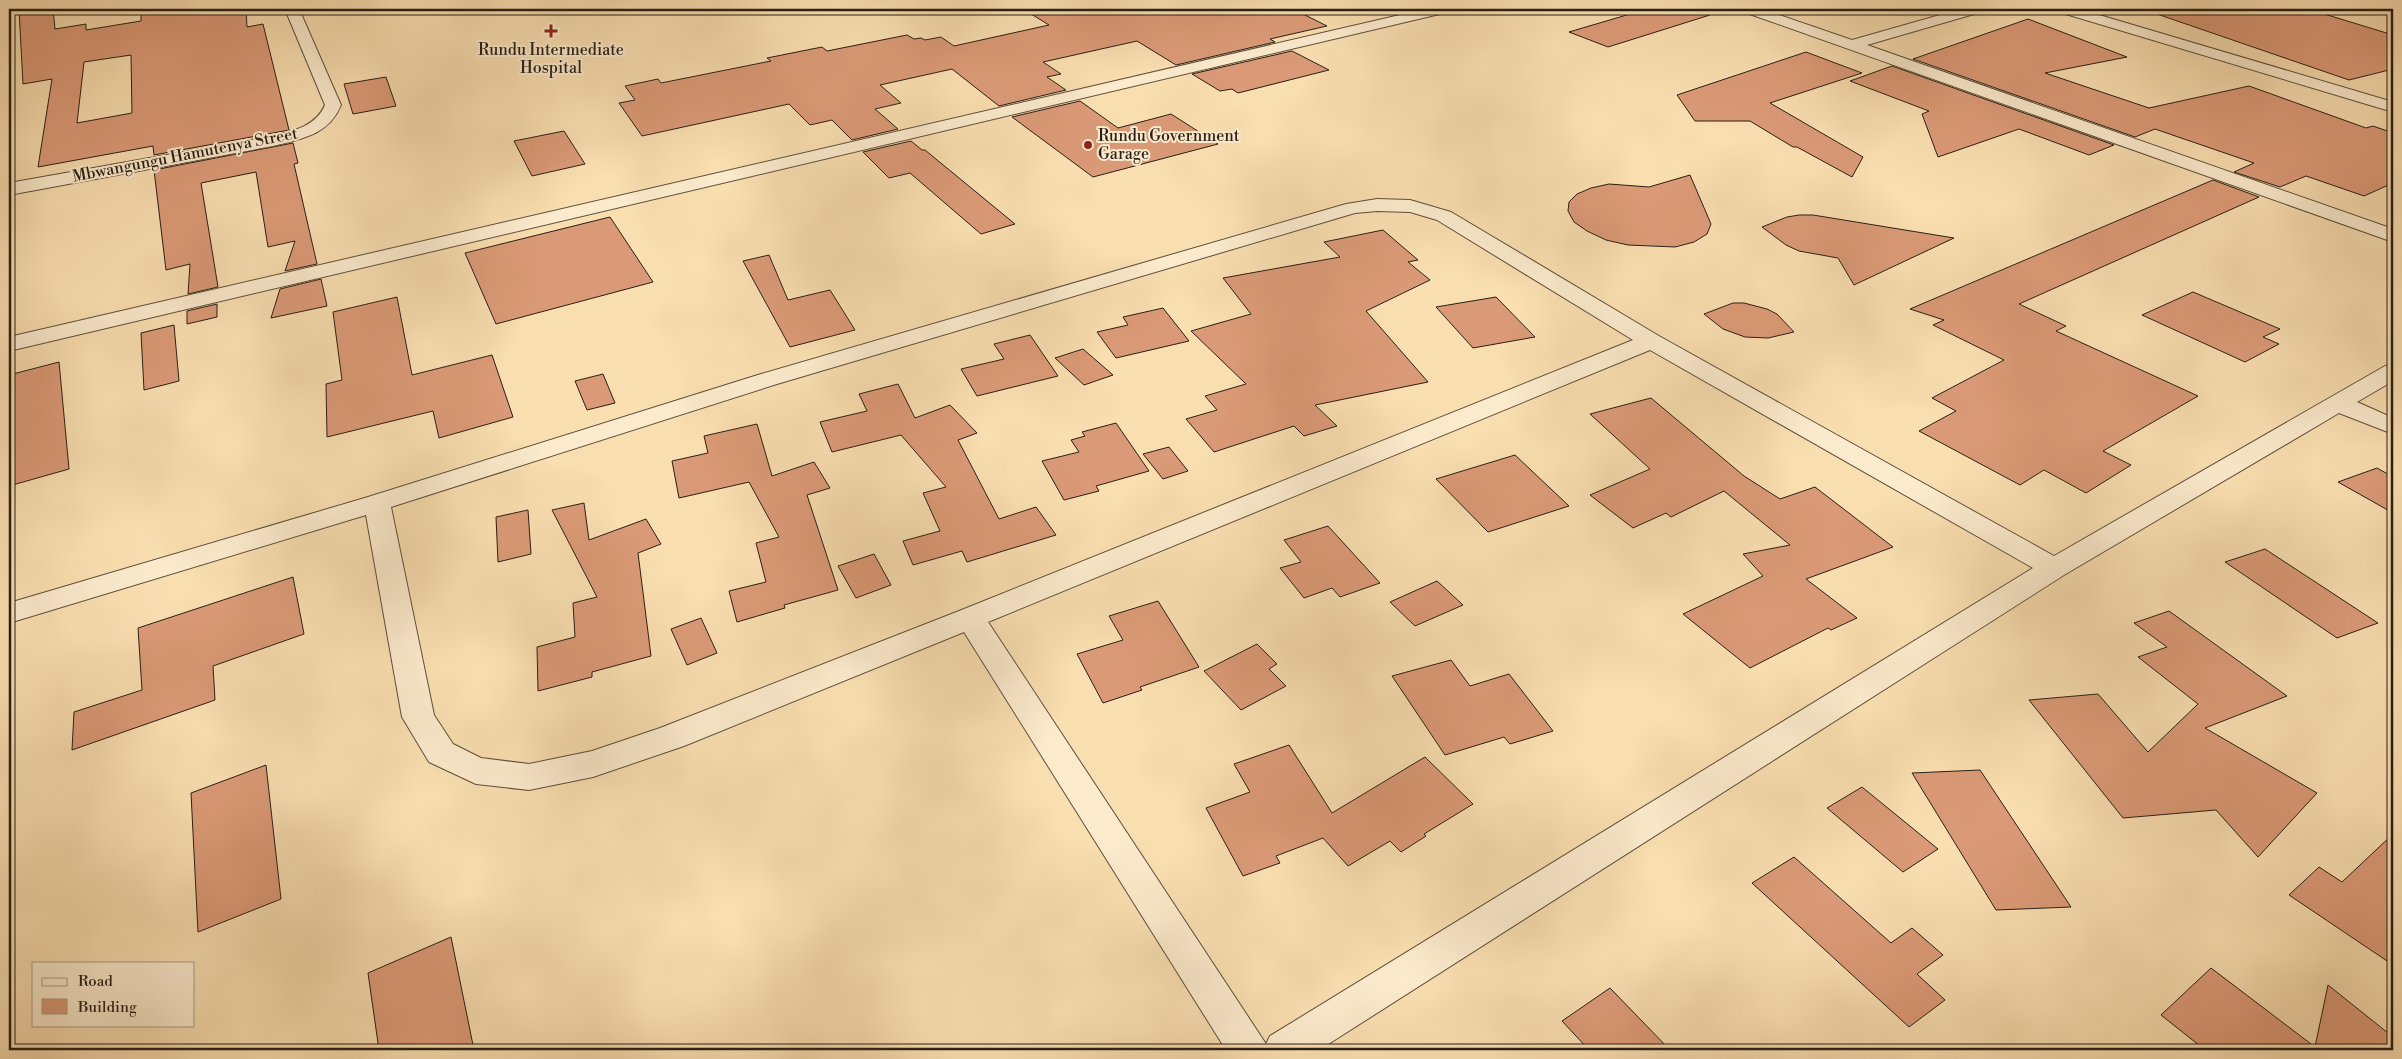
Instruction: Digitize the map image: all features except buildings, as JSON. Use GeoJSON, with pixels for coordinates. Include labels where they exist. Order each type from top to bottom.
{"type":"FeatureCollection","features":[{"type":"Feature","properties":{"kind":"street","name":"Mbwangungu Hamutenya Street"},"geometry":{"type":"LineString","coordinates":[[9,188],[274,141],[300,134],[321,125],[331,115],[334,106],[292,9]]}},
{"type":"Feature","properties":{"kind":"street"},"geometry":{"type":"LineString","coordinates":[[9,344],[1444,9]]}},
{"type":"Feature","properties":{"kind":"street"},"geometry":{"type":"LineString","coordinates":[[1749,9],[2393,236]]}},
{"type":"Feature","properties":{"kind":"street"},"geometry":{"type":"LineString","coordinates":[[1852,45],[1976,9]]}},
{"type":"Feature","properties":{"kind":"street"},"geometry":{"type":"LineString","coordinates":[[2064,9],[2393,107]]}},
{"type":"Feature","properties":{"kind":"street"},"geometry":{"type":"LineString","coordinates":[[2383,9],[2393,11]]}},
{"type":"Feature","properties":{"kind":"street"},"geometry":{"type":"LineString","coordinates":[[9,613],[377,503],[769,380],[1352,208],[1379,203],[1402,204],[1424,208],[1444,216],[1651,341],[2054,568]]}},
{"type":"Feature","properties":{"kind":"street"},"geometry":{"type":"LineString","coordinates":[[377,503],[418,717],[441,753],[476,771],[529,777],[593,764],[672,736],[970,618],[1651,341]]}},
{"type":"Feature","properties":{"kind":"street"},"geometry":{"type":"LineString","coordinates":[[1284,1050],[2054,568],[2393,371]]}},
{"type":"Feature","properties":{"kind":"street"},"geometry":{"type":"LineString","coordinates":[[2338,403],[2393,427]]}},
{"type":"Feature","properties":{"kind":"street"},"geometry":{"type":"LineString","coordinates":[[970,618],[1249,1050]]}},
{"type":"Feature","properties":{"kind":"place","name":"Rundu Intermediate Hospital"},"geometry":{"type":"Point","coordinates":[551,31]}},
{"type":"Feature","properties":{"kind":"place","name":"Rundu Government Garage"},"geometry":{"type":"Point","coordinates":[1088,145]}}]}
